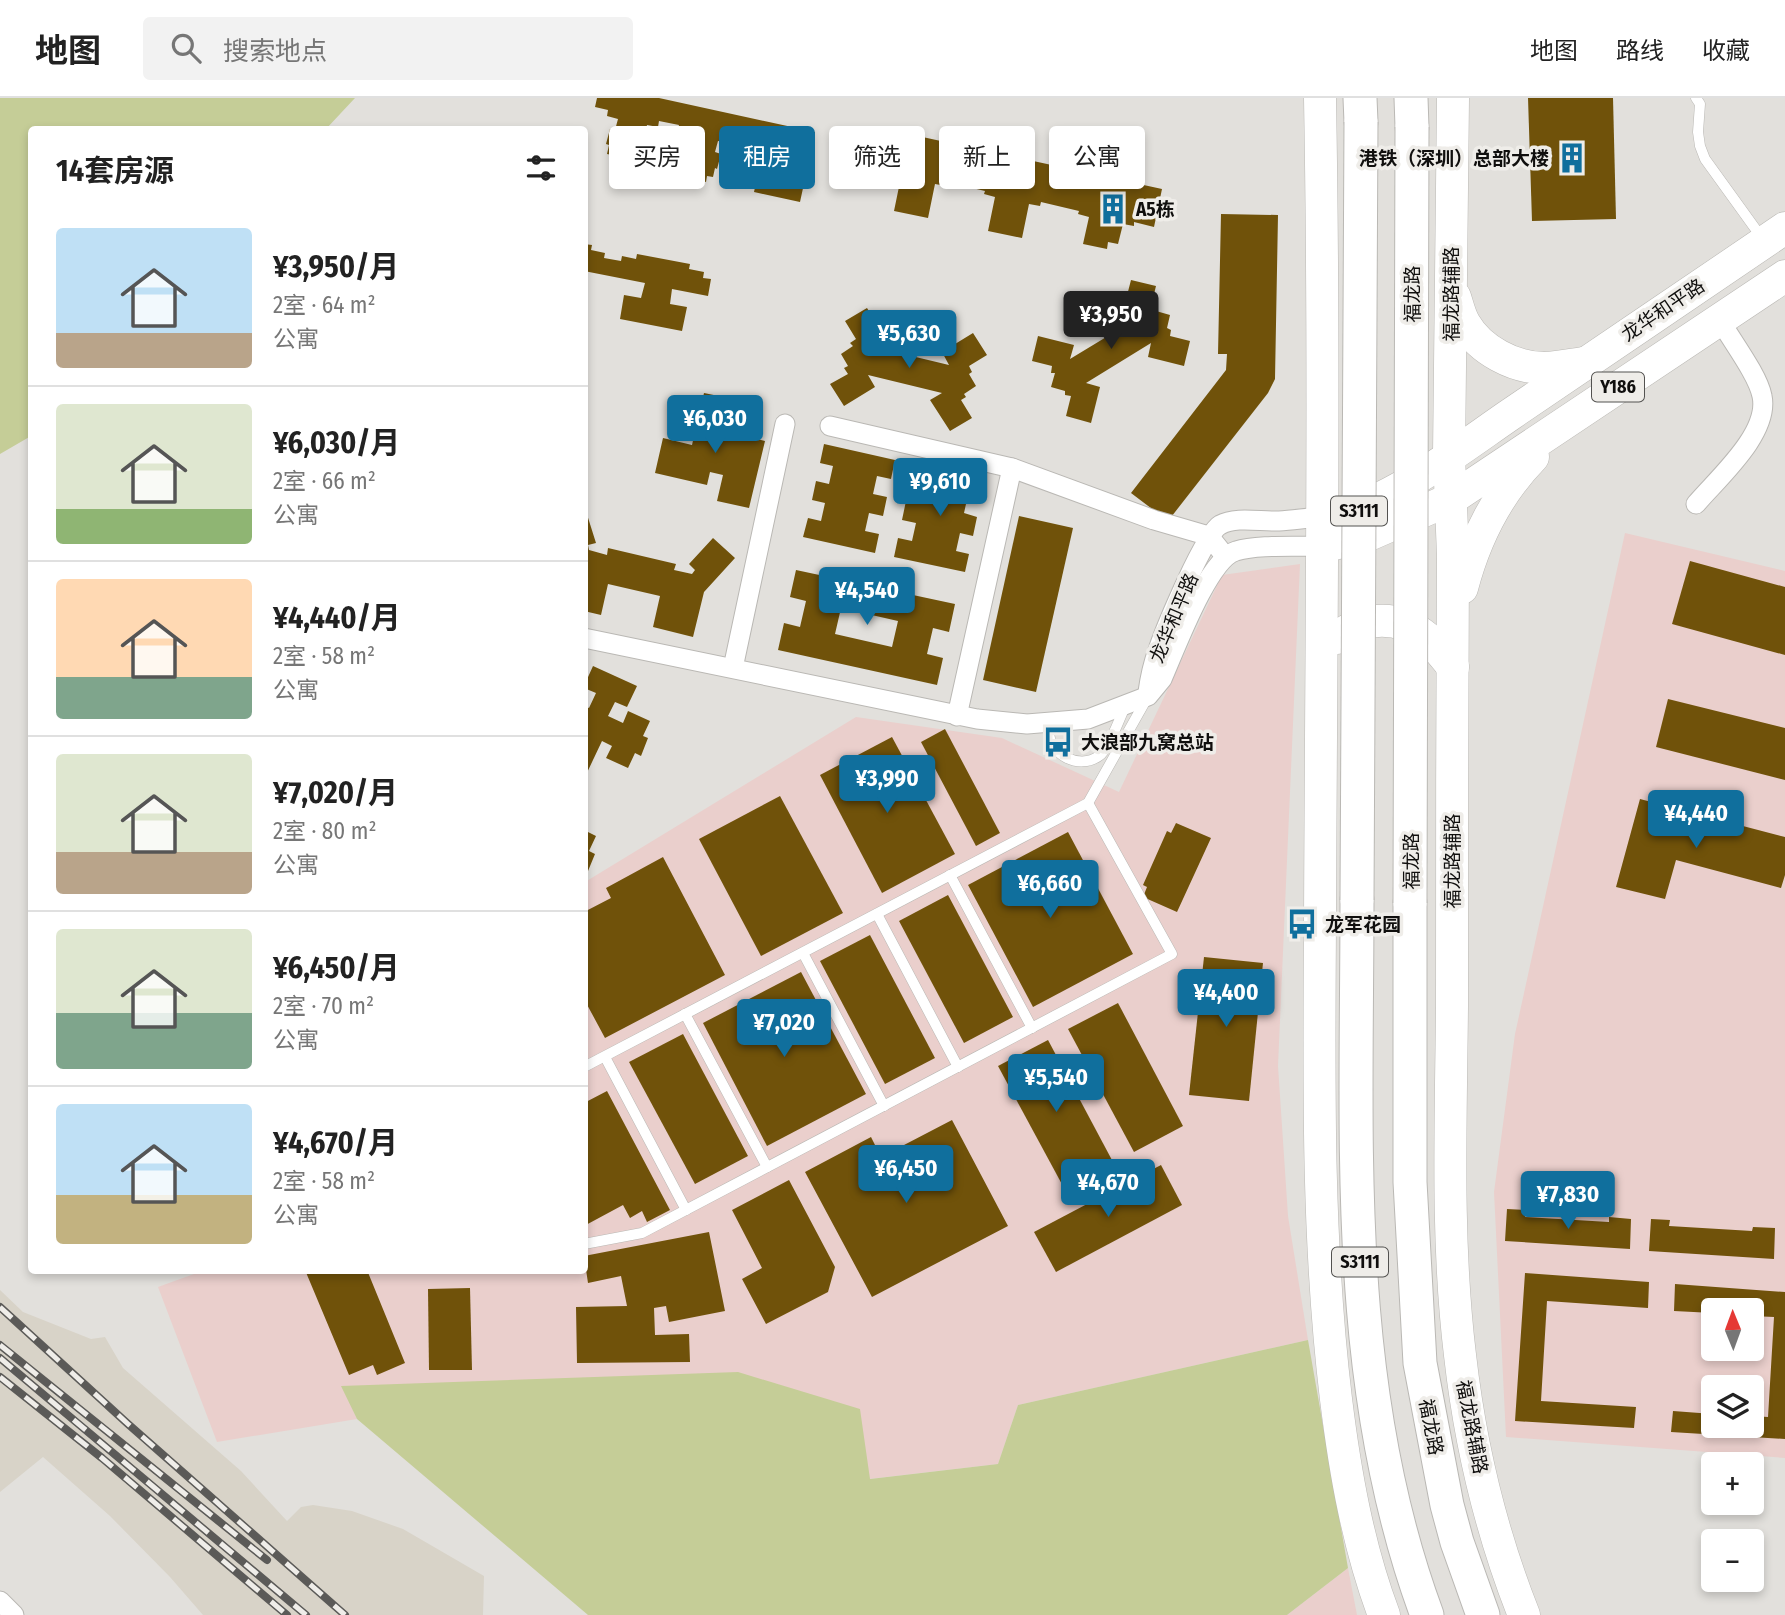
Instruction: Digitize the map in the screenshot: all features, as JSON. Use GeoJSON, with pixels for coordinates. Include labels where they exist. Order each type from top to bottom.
{"type":"FeatureCollection","features":[{"type":"Feature","properties":{"kind":"highway","name":"S3111"},"geometry":{"type":"LineString","coordinates":[[1360,110],[1357,1182],[1365,1342],[1371,1396],[1394,1511],[1427,1615]]}},
{"type":"Feature","properties":{"kind":"highway","name":"福龙路"},"geometry":{"type":"LineString","coordinates":[[1411,113],[1410,1182],[1420,1363],[1447,1505],[1483,1615]]}},
{"type":"Feature","properties":{"kind":"main road"},"geometry":{"type":"LineString","coordinates":[[1320,98],[1322,531],[1319,1121],[1327,1320],[1342,1447],[1352,1502],[1384,1615]]}},
{"type":"Feature","properties":{"kind":"main road","name":"福龙路辅路"},"geometry":{"type":"LineString","coordinates":[[1453,98],[1449,456],[1452,634],[1451,1183],[1455,1301],[1465,1399],[1478,1464],[1504,1563],[1524,1615]]}},
{"type":"Feature","properties":{"kind":"main road","name":"龙华和平路"},"geometry":{"type":"LineString","coordinates":[[1322,531],[1449,456],[1775,235]]}},
{"type":"Feature","properties":{"kind":"main road","name":"龙华和平路"},"geometry":{"type":"LineString","coordinates":[[1322,531],[1371,534],[1451,499],[1785,276]]}},
{"type":"Feature","properties":{"kind":"main road"},"geometry":{"type":"LineString","coordinates":[[1452,286],[1463,321],[1475,339],[1495,353],[1523,365],[1543,368],[1588,362]]}},
{"type":"Feature","properties":{"kind":"main road"},"geometry":{"type":"LineString","coordinates":[[1452,634],[1468,566],[1478,538],[1499,497],[1524,466],[1568,421]]}},
{"type":"Feature","properties":{"kind":"main road"},"geometry":{"type":"LineString","coordinates":[[1321,662],[1333,641],[1351,626],[1381,620],[1406,624],[1428,638],[1452,667]]}},
{"type":"Feature","properties":{"kind":"street"},"geometry":{"type":"LineString","coordinates":[[1696,504],[1752,438],[1763,409],[1758,386],[1720,320]]}},
{"type":"Feature","properties":{"kind":"street"},"geometry":{"type":"LineString","coordinates":[[733,668],[785,425]]}},
{"type":"Feature","properties":{"kind":"street"},"geometry":{"type":"LineString","coordinates":[[830,426],[1012,468],[1154,520],[1209,536],[1225,556]]}},
{"type":"Feature","properties":{"kind":"street"},"geometry":{"type":"LineString","coordinates":[[957,716],[1012,468]]}},
{"type":"Feature","properties":{"kind":"street","name":"龙华和平路"},"geometry":{"type":"LineString","coordinates":[[1148,696],[1158,649],[1209,536],[1221,524],[1231,521],[1278,521],[1322,531]]}},
{"type":"Feature","properties":{"kind":"street","name":"龙华和平路"},"geometry":{"type":"LineString","coordinates":[[1148,696],[1162,679],[1209,578],[1225,556],[1322,531]]}},
{"type":"Feature","properties":{"kind":"street"},"geometry":{"type":"LineString","coordinates":[[588,639],[957,716],[1010,723],[1057,723],[1088,719],[1148,696]]}},
{"type":"Feature","properties":{"kind":"street"},"geometry":{"type":"LineString","coordinates":[[0,1601],[14,1615]]}},
{"type":"Feature","properties":{"kind":"lane"},"geometry":{"type":"LineString","coordinates":[[1702,100],[1698,132],[1705,159],[1775,235]]}},
{"type":"Feature","properties":{"kind":"lane"},"geometry":{"type":"LineString","coordinates":[[588,1066],[1088,803],[1148,696]]}},
{"type":"Feature","properties":{"kind":"lane"},"geometry":{"type":"LineString","coordinates":[[1057,723],[1049,732],[1051,744],[1056,751],[1075,761],[1090,760],[1103,751],[1125,706]]}},
{"type":"Feature","properties":{"kind":"lane"},"geometry":{"type":"LineString","coordinates":[[588,1243],[642,1233],[1172,954],[1088,803]]}},
{"type":"Feature","properties":{"kind":"lane"},"geometry":{"type":"LineString","coordinates":[[950,875],[1032,1028]]}},
{"type":"Feature","properties":{"kind":"lane"},"geometry":{"type":"LineString","coordinates":[[877,914],[958,1067]]}},
{"type":"Feature","properties":{"kind":"lane"},"geometry":{"type":"LineString","coordinates":[[803,953],[884,1105]]}},
{"type":"Feature","properties":{"kind":"lane"},"geometry":{"type":"LineString","coordinates":[[685,1014],[767,1167]]}},
{"type":"Feature","properties":{"kind":"lane"},"geometry":{"type":"LineString","coordinates":[[605,1057],[686,1210]]}},
{"type":"Feature","properties":{"kind":"shaded area"},"geometry":{"type":"Polygon","coordinates":[[[1625,533],[1785,571],[1785,1458],[1764,1456],[1764,1452],[1705,1452],[1506,1437],[1494,1192],[1515,1034],[1625,533]]]}},
{"type":"Feature","properties":{"kind":"shaded area"},"geometry":{"type":"Polygon","coordinates":[[[1300,564],[1278,1066],[1288,1216],[1308,1340],[1018,1405],[998,1464],[869,1479],[342,1386],[357,1419],[217,1442],[158,1287],[194,1274],[588,1274],[588,880],[856,717],[1002,738],[1119,792],[1222,575],[1300,564]]]}},
{"type":"Feature","properties":{"kind":"shaded area"},"geometry":{"type":"Polygon","coordinates":[[[0,1290],[23,1312],[91,1339],[105,1337],[123,1368],[241,1471],[287,1521],[301,1507],[313,1505],[352,1511],[403,1529],[484,1576],[483,1615],[203,1615],[110,1516],[43,1457],[0,1492],[0,1290]]]}},
{"type":"Feature","properties":{"kind":"shaded area"},"geometry":{"type":"Polygon","coordinates":[[[1348,1568],[1357,1615],[1287,1615],[1348,1568]]]}},
{"type":"Feature","properties":{"kind":"green space"},"geometry":{"type":"Polygon","coordinates":[[[0,98],[355,98],[329,126],[28,126],[28,438],[0,454],[0,98]]]}},
{"type":"Feature","properties":{"kind":"green space"},"geometry":{"type":"Polygon","coordinates":[[[1308,1340],[1348,1568],[1287,1615],[588,1615],[357,1419],[341,1386],[738,1372],[860,1409],[870,1479],[998,1464],[1018,1405],[1308,1340]]]}},
{"type":"Feature","properties":{"kind":"building"},"geometry":{"type":"Polygon","coordinates":[[[597,98],[659,98],[787,126],[719,126],[719,141],[715,152],[719,153],[719,162],[713,177],[707,176],[706,182],[705,126],[679,126],[659,121],[658,126],[616,126],[618,119],[607,116],[608,110],[595,107],[597,98]]]}},
{"type":"Feature","properties":{"kind":"building","name":"港铁（深圳）总部大楼"},"geometry":{"type":"Polygon","coordinates":[[[1528,98],[1613,98],[1616,219],[1532,221],[1528,98]]]}},
{"type":"Feature","properties":{"kind":"building"},"geometry":{"type":"Polygon","coordinates":[[[925,138],[939,141],[939,185],[935,184],[928,218],[894,211],[899,189],[925,189],[925,138]]]}},
{"type":"Feature","properties":{"kind":"building"},"geometry":{"type":"Polygon","coordinates":[[[1035,161],[1049,164],[1049,189],[1145,189],[1145,185],[1162,189],[1154,227],[1134,222],[1134,226],[1123,224],[1118,244],[1108,242],[1107,249],[1083,244],[1089,217],[1078,214],[1079,211],[1041,202],[1040,206],[1029,204],[1022,238],[988,231],[995,197],[984,194],[985,191],[977,189],[1035,189],[1035,161]]]}},
{"type":"Feature","properties":{"kind":"building"},"geometry":{"type":"Polygon","coordinates":[[[755,189],[803,189],[800,202],[754,192],[755,189]]]}},
{"type":"Feature","properties":{"kind":"building"},"geometry":{"type":"Polygon","coordinates":[[[1221,214],[1278,215],[1275,379],[1268,393],[1168,521],[1131,493],[1226,370],[1227,354],[1218,354],[1221,214]]]}},
{"type":"Feature","properties":{"kind":"building"},"geometry":{"type":"Polygon","coordinates":[[[588,244],[592,245],[591,250],[605,253],[604,258],[621,261],[622,256],[636,259],[637,254],[690,264],[689,269],[704,272],[703,278],[711,279],[708,296],[672,289],[670,304],[687,307],[682,331],[620,319],[624,295],[641,298],[645,283],[588,272],[588,244]]]}},
{"type":"Feature","properties":{"kind":"building"},"geometry":{"type":"Polygon","coordinates":[[[1131,280],[1156,286],[1151,306],[1157,307],[1156,311],[1170,315],[1167,328],[1171,330],[1170,336],[1190,341],[1184,366],[1148,357],[1151,343],[1086,383],[1100,387],[1091,423],[1066,416],[1071,396],[1051,387],[1055,373],[1051,373],[1052,366],[1032,361],[1038,336],[1074,345],[1070,359],[1136,319],[1122,315],[1131,280]]]}},
{"type":"Feature","properties":{"kind":"building"},"geometry":{"type":"Polygon","coordinates":[[[867,308],[887,340],[874,347],[949,365],[942,352],[973,333],[987,355],[969,366],[972,372],[969,374],[976,386],[964,394],[966,397],[961,400],[972,418],[950,431],[930,400],[942,393],[868,375],[875,387],[844,406],[830,384],[848,374],[844,368],[848,366],[841,354],[853,346],[850,343],[856,339],[845,321],[867,308]]]}},
{"type":"Feature","properties":{"kind":"building"},"geometry":{"type":"Polygon","coordinates":[[[704,393],[733,399],[724,438],[732,440],[733,433],[765,441],[749,508],[717,501],[723,475],[710,472],[707,485],[655,473],[663,438],[692,445],[704,393]]]}},
{"type":"Feature","properties":{"kind":"building"},"geometry":{"type":"Polygon","coordinates":[[[824,444],[895,460],[891,479],[877,476],[873,494],[887,497],[883,516],[869,513],[865,531],[879,534],[875,553],[803,537],[808,518],[821,521],[825,503],[812,500],[816,481],[829,484],[833,466],[820,463],[824,444]]]}},
{"type":"Feature","properties":{"kind":"building"},"geometry":{"type":"Polygon","coordinates":[[[915,464],[986,480],[982,499],[968,495],[964,513],[977,517],[973,536],[960,533],[956,551],[969,554],[965,572],[894,557],[898,538],[912,541],[916,523],[902,520],[906,501],[920,504],[924,486],[910,483],[915,464]]]}},
{"type":"Feature","properties":{"kind":"building"},"geometry":{"type":"Polygon","coordinates":[[[1019,516],[1073,528],[1036,692],[983,680],[1019,516]]]}},
{"type":"Feature","properties":{"kind":"building"},"geometry":{"type":"Polygon","coordinates":[[[588,518],[596,543],[588,545],[588,518]]]}},
{"type":"Feature","properties":{"kind":"building"},"geometry":{"type":"Polygon","coordinates":[[[713,538],[735,558],[704,592],[693,637],[653,627],[660,596],[608,584],[601,615],[588,612],[588,545],[589,550],[607,555],[608,548],[676,564],[674,570],[692,574],[695,570],[689,564],[713,538]]]}},
{"type":"Feature","properties":{"kind":"building"},"geometry":{"type":"Polygon","coordinates":[[[1690,561],[1785,587],[1785,655],[1672,624],[1690,561]]]}},
{"type":"Feature","properties":{"kind":"building"},"geometry":{"type":"Polygon","coordinates":[[[796,570],[955,604],[949,632],[933,628],[927,654],[943,658],[937,685],[778,650],[784,623],[800,627],[806,601],[790,597],[796,570]],[[841,608],[835,634],[892,647],[898,621],[841,608]]]}},
{"type":"Feature","properties":{"kind":"building"},"geometry":{"type":"Polygon","coordinates":[[[593,666],[637,686],[627,707],[615,702],[608,716],[623,723],[628,711],[650,721],[643,736],[648,738],[641,756],[635,753],[628,768],[606,758],[612,746],[602,741],[588,771],[588,708],[596,693],[588,690],[588,677],[593,666]]]}},
{"type":"Feature","properties":{"kind":"building"},"geometry":{"type":"Polygon","coordinates":[[[1668,699],[1785,728],[1785,780],[1656,747],[1668,699]]]}},
{"type":"Feature","properties":{"kind":"building"},"geometry":{"type":"Polygon","coordinates":[[[945,729],[1000,833],[976,846],[921,742],[945,729]]]}},
{"type":"Feature","properties":{"kind":"building"},"geometry":{"type":"Polygon","coordinates":[[[892,737],[955,854],[882,893],[820,775],[892,737]]]}},
{"type":"Feature","properties":{"kind":"building"},"geometry":{"type":"Polygon","coordinates":[[[780,796],[843,913],[761,956],[699,839],[780,796]]]}},
{"type":"Feature","properties":{"kind":"building"},"geometry":{"type":"Polygon","coordinates":[[[1640,799],[1785,837],[1785,875],[1781,888],[1676,860],[1665,899],[1616,887],[1640,799]]]}},
{"type":"Feature","properties":{"kind":"building"},"geometry":{"type":"Polygon","coordinates":[[[1176,823],[1211,838],[1177,912],[1143,897],[1147,887],[1143,885],[1167,831],[1171,833],[1176,823]]]}},
{"type":"Feature","properties":{"kind":"building"},"geometry":{"type":"Polygon","coordinates":[[[588,832],[596,836],[589,851],[595,854],[588,871],[588,832]]]}},
{"type":"Feature","properties":{"kind":"building"},"geometry":{"type":"Polygon","coordinates":[[[1068,832],[1133,954],[1033,1007],[968,885],[1068,832]]]}},
{"type":"Feature","properties":{"kind":"building"},"geometry":{"type":"Polygon","coordinates":[[[663,857],[725,975],[605,1038],[588,1006],[588,910],[611,898],[606,888],[663,857]]]}},
{"type":"Feature","properties":{"kind":"building"},"geometry":{"type":"Polygon","coordinates":[[[948,895],[1013,1017],[964,1043],[899,921],[948,895]]]}},
{"type":"Feature","properties":{"kind":"building"},"geometry":{"type":"Polygon","coordinates":[[[870,935],[935,1058],[885,1084],[820,961],[870,935]]]}},
{"type":"Feature","properties":{"kind":"building"},"geometry":{"type":"Polygon","coordinates":[[[1204,957],[1263,963],[1249,1101],[1189,1095],[1204,957]]]}},
{"type":"Feature","properties":{"kind":"building"},"geometry":{"type":"Polygon","coordinates":[[[801,972],[866,1094],[767,1146],[703,1023],[801,972]]]}},
{"type":"Feature","properties":{"kind":"building"},"geometry":{"type":"Polygon","coordinates":[[[1118,1003],[1183,1126],[1134,1152],[1068,1029],[1118,1003]]]}},
{"type":"Feature","properties":{"kind":"building"},"geometry":{"type":"Polygon","coordinates":[[[683,1034],[748,1156],[695,1184],[629,1062],[683,1034]]]}},
{"type":"Feature","properties":{"kind":"building"},"geometry":{"type":"Polygon","coordinates":[[[1048,1040],[1113,1162],[1064,1188],[998,1066],[1048,1040]]]}},
{"type":"Feature","properties":{"kind":"building"},"geometry":{"type":"Polygon","coordinates":[[[607,1091],[670,1210],[647,1222],[642,1211],[630,1218],[623,1205],[588,1224],[588,1101],[607,1091]]]}},
{"type":"Feature","properties":{"kind":"building"},"geometry":{"type":"Polygon","coordinates":[[[952,1120],[1008,1226],[872,1297],[805,1172],[871,1137],[881,1157],[952,1120]]]}},
{"type":"Feature","properties":{"kind":"building"},"geometry":{"type":"Polygon","coordinates":[[[1161,1165],[1182,1205],[1056,1272],[1034,1232],[1161,1165]]]}},
{"type":"Feature","properties":{"kind":"building"},"geometry":{"type":"Polygon","coordinates":[[[789,1180],[835,1267],[828,1292],[766,1324],[742,1279],[762,1268],[732,1210],[789,1180]]]}},
{"type":"Feature","properties":{"kind":"building"},"geometry":{"type":"Polygon","coordinates":[[[1507,1209],[1526,1210],[1525,1217],[1609,1222],[1609,1217],[1631,1219],[1630,1249],[1505,1241],[1507,1209]]]}},
{"type":"Feature","properties":{"kind":"building"},"geometry":{"type":"Polygon","coordinates":[[[1651,1219],[1670,1220],[1669,1226],[1752,1231],[1753,1227],[1775,1228],[1774,1259],[1649,1251],[1651,1219]]]}},
{"type":"Feature","properties":{"kind":"building"},"geometry":{"type":"Polygon","coordinates":[[[709,1232],[725,1311],[669,1322],[666,1306],[654,1308],[655,1335],[689,1334],[690,1362],[577,1363],[576,1307],[627,1306],[621,1276],[588,1283],[588,1255],[709,1232]]]}},
{"type":"Feature","properties":{"kind":"building"},"geometry":{"type":"Polygon","coordinates":[[[1525,1273],[1649,1282],[1648,1308],[1547,1301],[1541,1401],[1636,1407],[1634,1428],[1515,1421],[1525,1273]]]}},
{"type":"Feature","properties":{"kind":"building"},"geometry":{"type":"Polygon","coordinates":[[[307,1274],[369,1274],[405,1363],[377,1375],[373,1365],[349,1375],[307,1274]]]}},
{"type":"Feature","properties":{"kind":"building"},"geometry":{"type":"Polygon","coordinates":[[[1675,1284],[1785,1292],[1785,1439],[1764,1438],[1764,1417],[1768,1417],[1774,1317],[1764,1317],[1764,1298],[1701,1298],[1701,1312],[1674,1311],[1675,1284]]]}},
{"type":"Feature","properties":{"kind":"building"},"geometry":{"type":"Polygon","coordinates":[[[470,1288],[472,1370],[429,1370],[428,1289],[470,1288]]]}},
{"type":"Feature","properties":{"kind":"building"},"geometry":{"type":"Polygon","coordinates":[[[1673,1411],[1701,1413],[1701,1434],[1671,1432],[1673,1411]]]}},
{"type":"Feature","properties":{"kind":"railway"},"geometry":{"type":"LineString","coordinates":[[0,1307],[345,1615]]}},
{"type":"Feature","properties":{"kind":"railway"},"geometry":{"type":"LineString","coordinates":[[0,1345],[267,1560]]}},
{"type":"Feature","properties":{"kind":"railway"},"geometry":{"type":"LineString","coordinates":[[0,1358],[306,1615]]}},
{"type":"Feature","properties":{"kind":"railway"},"geometry":{"type":"LineString","coordinates":[[0,1377],[102,1458],[287,1615]]}},
{"type":"Feature","properties":{"kind":"place","name":"港铁（深圳）总部大楼"},"geometry":{"type":"Point","coordinates":[1572,158]}},
{"type":"Feature","properties":{"kind":"place","name":"A5栋"},"geometry":{"type":"Point","coordinates":[1113,209]}},
{"type":"Feature","properties":{"kind":"place","name":"大浪部九窝总站"},"geometry":{"type":"Point","coordinates":[1058,742]}},
{"type":"Feature","properties":{"kind":"place","name":"龙军花园"},"geometry":{"type":"Point","coordinates":[1302,924]}}]}
